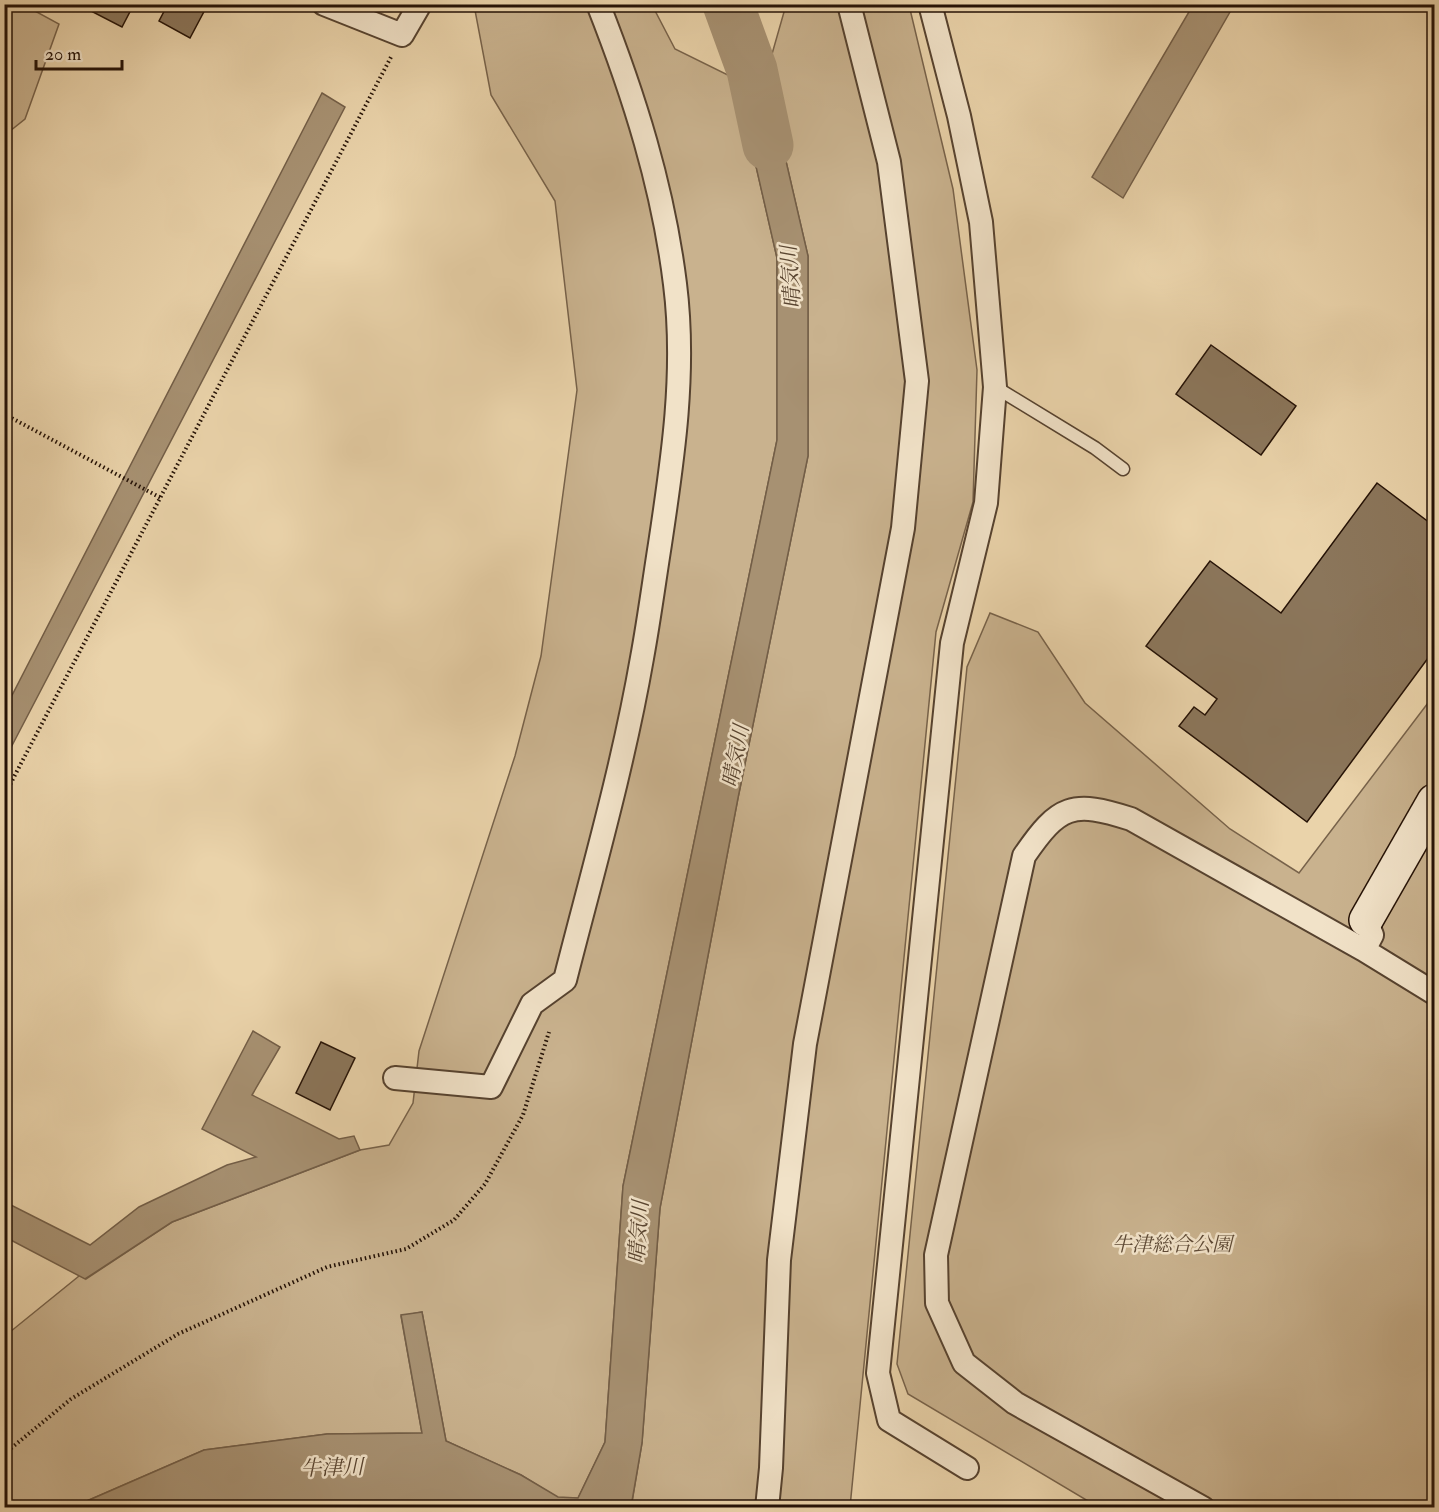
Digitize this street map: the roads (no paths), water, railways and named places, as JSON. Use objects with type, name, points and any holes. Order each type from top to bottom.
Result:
[{"type":"street","points":[[324,4],[402,35],[420,4]]},
{"type":"street","points":[[395,1078],[491,1087],[532,1004],[565,980],[615,782],[642,660],[674,456],[680,359],[675,285],[652,163],[623,69],[598,4]]},
{"type":"street","points":[[766,1508],[771,1468],[779,1260],[805,1044],[903,528],[917,381],[889,162],[849,4]]},
{"type":"street","points":[[930,4],[959,116],[981,222],[995,387],[986,503],[952,643],[878,1373],[889,1420],[967,1468]]},
{"type":"street","points":[[1365,935],[1434,801]]},
{"type":"street","points":[[1203,1508],[1015,1403],[964,1363],[937,1303],[936,1255],[1024,856],[1043,828],[1069,810],[1095,807],[1131,819],[1365,935],[1434,993]]},
{"type":"lane","points":[[995,387],[1095,448],[1123,469]]},
{"type":"water","points":[[1193,5],[1234,5],[1123,198],[1092,177]]},
{"type":"water","name":"牛津川","points":[[766,75],[808,256],[808,456],[738,798],[660,1208],[642,1443],[631,1507],[73,1507],[204,1450],[327,1434],[422,1433],[401,1315],[422,1312],[446,1441],[521,1475],[558,1497],[578,1498],[605,1442],[623,1186],[777,440],[777,258],[736,79]]},
{"type":"water","points":[[322,93],[345,107],[5,759],[5,709]]},
{"type":"water","points":[[253,1031],[280,1047],[252,1095],[339,1139],[354,1136],[360,1150],[172,1222],[85,1279],[5,1237],[5,1202],[90,1245],[139,1207],[227,1165],[256,1157],[202,1129]]},
{"type":"waterway","name":"晴気川","points":[[728,4],[752,70],[768,145]]},
{"type":"park label","name":"牛津総合公園","points":[[1172,1244]]}]
